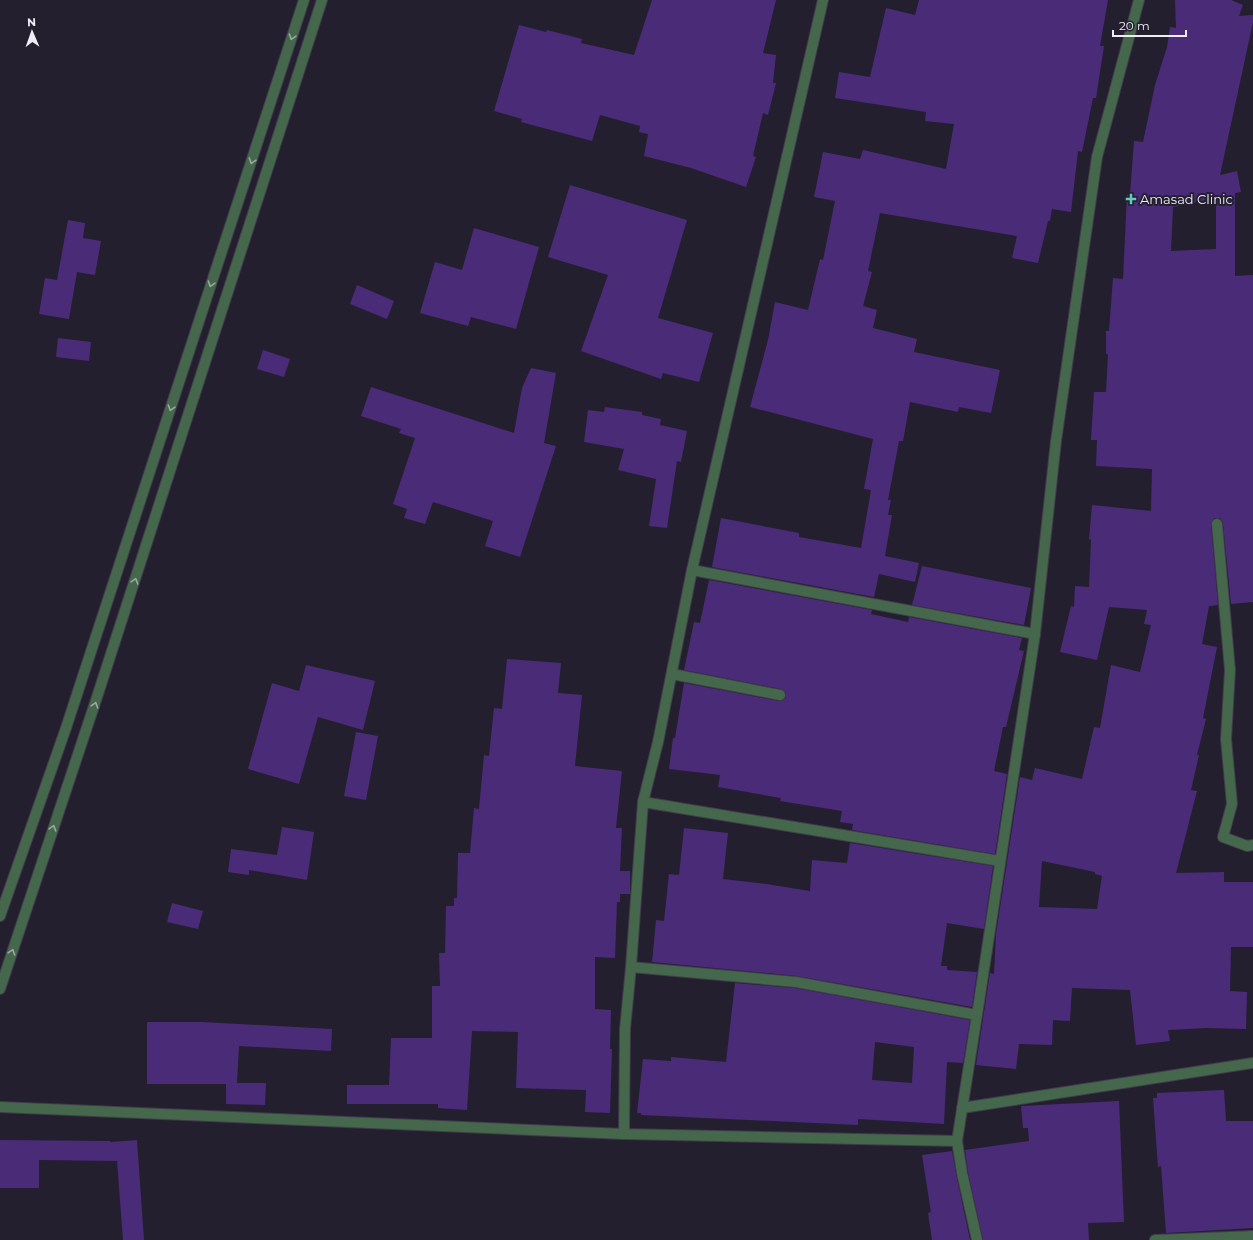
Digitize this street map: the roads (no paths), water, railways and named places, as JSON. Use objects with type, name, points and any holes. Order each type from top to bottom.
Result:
[{"type":"street","points":[[0,916],[66,728],[304,0]]},
{"type":"street","points":[[0,989],[98,694],[322,0]]},
{"type":"street","points":[[624,1134],[625,1029],[643,802],[658,742],[692,570],[823,0]]},
{"type":"street","points":[[977,1240],[962,1173],[957,1141],[1035,634],[1056,441],[1097,157],[1140,0]]},
{"type":"street","points":[[1217,524],[1230,670],[1226,739],[1232,804],[1223,837],[1247,846],[1253,845]]},
{"type":"street","points":[[692,570],[1035,634]]},
{"type":"street","points":[[672,674],[780,695]]},
{"type":"street","points":[[643,802],[1000,861]]},
{"type":"street","points":[[631,968],[796,982],[977,1015]]},
{"type":"street","points":[[962,1108],[1253,1062]]},
{"type":"street","points":[[0,1107],[624,1134],[957,1141]]},
{"type":"street","points":[[1155,1240],[1253,1236]]},
{"type":"place","name":"Amasad Clinic","points":[[1131,199]]}]
